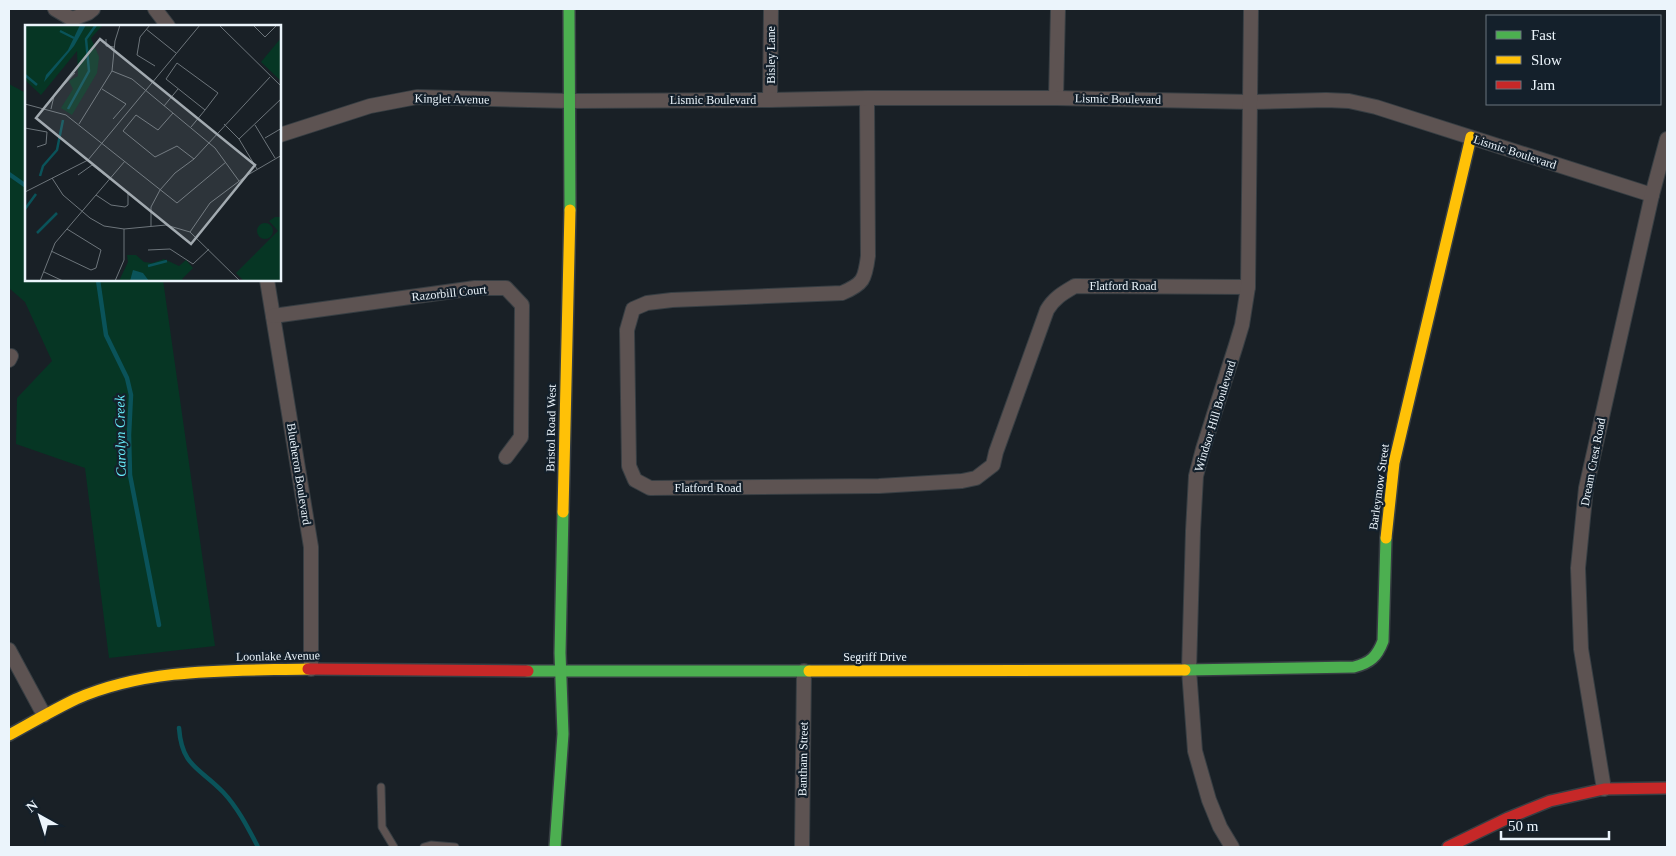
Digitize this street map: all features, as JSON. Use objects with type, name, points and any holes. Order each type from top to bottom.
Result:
[{"type":"street","points":[[55,9],[72,19],[93,9]]},
{"type":"street","points":[[155,9],[167,25]]},
{"type":"street","name":"Bristol Road West","points":[[555,847],[563,734],[561,671],[570,199],[570,9]]},
{"type":"street","name":"Bisley Lane","points":[[770,100],[771,9]]},
{"type":"street","points":[[1056,98],[1058,9]]},
{"type":"street","name":"Windsor Hill Boulevard","points":[[1232,847],[1220,827],[1209,800],[1195,750],[1190,670],[1193,531],[1196,476],[1242,325],[1248,287],[1251,9]]},
{"type":"street","name":"Kinglet Avenue","points":[[281,135],[370,106],[417,97],[570,101]]},
{"type":"street","name":"Lismic Boulevard","points":[[570,101],[867,98],[1056,98],[1251,102],[1349,101],[1652,195]]},
{"type":"street","name":"Flatford Road","points":[[867,98],[868,256],[866,272],[858,286],[842,293],[672,300],[647,303],[633,309],[627,330],[629,466],[635,480],[650,488],[689,488],[879,486],[962,481],[976,478],[993,465],[1047,310],[1053,300],[1063,292],[1075,286],[1248,287]]},
{"type":"street","name":"Barleymow Street","points":[[1190,670],[1354,667],[1370,663],[1378,656],[1383,641],[1387,520],[1392,492],[1394,463],[1470,137]]},
{"type":"street","name":"Dream Crest Road","points":[[1604,789],[1581,649],[1578,568],[1580,544],[1586,488],[1652,195],[1667,140]]},
{"type":"street","name":"Blueheron Boulevard","points":[[267,281],[311,547],[311,669]]},
{"type":"street","name":"Razorbill Court","points":[[273,316],[475,288],[506,288],[522,304],[521,437],[506,457]]},
{"type":"street","points":[[9,650],[44,715]]},
{"type":"street","name":"Loonlake Avenue","points":[[9,735],[77,699],[128,682],[174,673],[311,669],[561,671]]},
{"type":"street","name":"Segriff Drive","points":[[561,671],[1190,670]]},
{"type":"street","name":"Bantham Street","points":[[802,847],[804,671]]},
{"type":"street","points":[[1448,847],[1508,818],[1550,801],[1604,789],[1667,788]]},
{"type":"lane","points":[[381,787],[382,827],[394,847]]},
{"type":"lane","points":[[424,847],[431,845],[455,847]]},
{"type":"green space","points":[[9,84],[25,92],[25,281],[163,281],[215,646],[109,658],[85,468],[16,444],[17,398],[52,361],[25,302],[9,288]]},
{"type":"waterway","name":"Carolyn Creek","points":[[9,174],[25,185]]},
{"type":"waterway","name":"Carolyn Creek","points":[[98,281],[106,335],[127,378],[131,395],[130,475],[159,625]]},
{"type":"waterway","name":"Carolyn Creek","points":[[179,728],[181,741],[188,759],[228,798],[258,847]]},
{"type":"traffic: fast","points":[[569,9],[570,210]]},
{"type":"traffic: fast","points":[[555,847],[563,734],[560,653],[563,512]]},
{"type":"traffic: fast","points":[[1185,670],[1354,667],[1369,661],[1378,651],[1383,641],[1386,538]]},
{"type":"traffic: fast","points":[[528,671],[809,671]]},
{"type":"traffic: slow","points":[[1386,538],[1394,463],[1471,137]]},
{"type":"traffic: slow","points":[[563,512],[570,210]]},
{"type":"traffic: slow","points":[[9,735],[76,699],[132,681],[190,673],[308,669]]},
{"type":"traffic: slow","points":[[809,671],[1185,670]]},
{"type":"traffic: jam","points":[[308,669],[528,671]]},
{"type":"traffic: jam","points":[[1448,847],[1508,818],[1550,801],[1604,789],[1667,788]]}]
